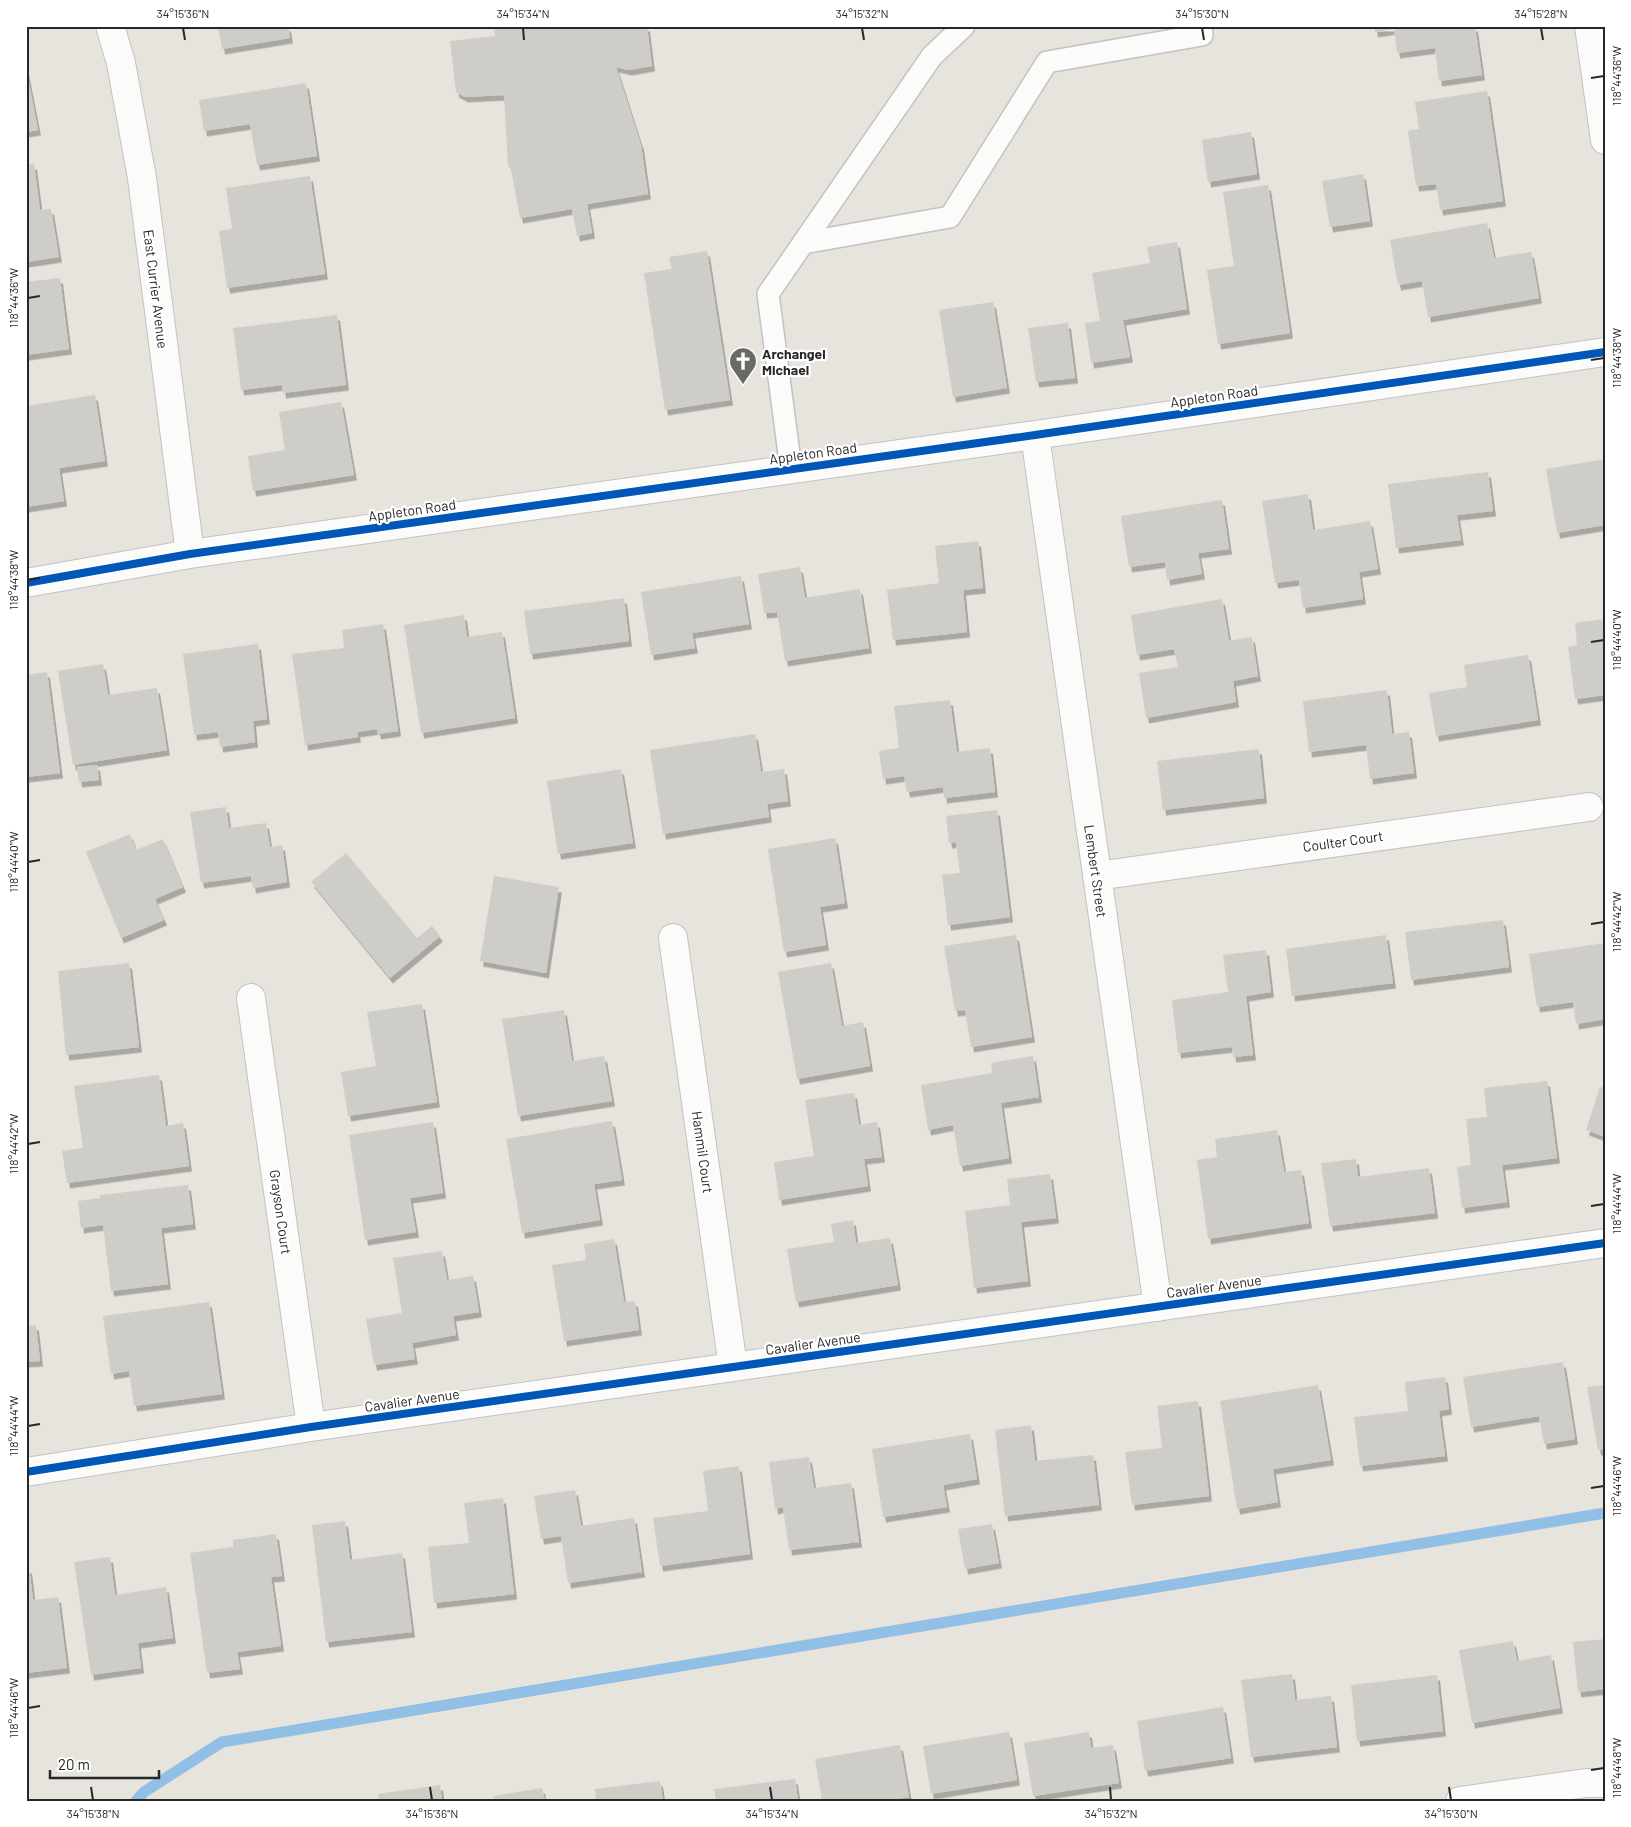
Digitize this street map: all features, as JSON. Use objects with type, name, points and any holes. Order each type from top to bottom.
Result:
[{"type":"street","name":"East Currier Avenue","points":[[110,26],[122,63],[142,178],[190,554]]},
{"type":"street","points":[[1589,26],[1605,140]]},
{"type":"street","name":"Appleton Road","points":[[26,583],[190,554],[1035,435],[1605,352]]},
{"type":"street","name":"Lembert Street","points":[[1035,435],[1158,1307]]},
{"type":"street","name":"Coulter Court","points":[[1097,876],[1589,807]]},
{"type":"street","name":"Hammil Court","points":[[673,938],[733,1367]]},
{"type":"street","name":"Grayson Court","points":[[251,998],[311,1427]]},
{"type":"street","name":"Cavalier Avenue","points":[[26,1472],[311,1427],[1605,1243]]},
{"type":"street","points":[[1460,1801],[1586,1783],[1605,1783]]},
{"type":"lane","points":[[791,469],[768,294],[932,56],[964,26]]},
{"type":"lane","points":[[803,243],[950,217],[1047,62],[1202,35],[1201,26]]},
{"type":"building","points":[[218,26],[288,26],[290,38],[222,49]]},
{"type":"building","points":[[494,26],[647,26],[652,66],[629,70],[616,67],[641,145],[648,194],[587,204],[592,233],[577,236],[572,209],[520,218],[511,169],[508,166],[504,95],[465,97],[456,92],[450,41],[495,36]]},
{"type":"building","points":[[1374,26],[1475,26],[1482,75],[1439,81],[1435,48],[1397,53],[1394,29],[1375,32]]},
{"type":"building","points":[[26,69],[38,130],[26,132]]},
{"type":"building","points":[[306,83],[317,156],[257,165],[250,124],[204,131],[199,100]]},
{"type":"building","points":[[1487,91],[1503,201],[1440,210],[1436,184],[1416,186],[1408,131],[1419,129],[1415,102]]},
{"type":"building","points":[[1251,132],[1257,174],[1208,182],[1202,140]]},
{"type":"building","points":[[34,164],[40,210],[51,209],[59,257],[26,262],[26,165]]},
{"type":"building","points":[[1363,174],[1370,221],[1330,227],[1322,181]]},
{"type":"building","points":[[310,176],[325,274],[227,288],[219,231],[232,229],[226,188]]},
{"type":"building","points":[[1268,185],[1290,333],[1218,344],[1207,270],[1234,266],[1223,192]]},
{"type":"building","points":[[1487,223],[1494,258],[1531,252],[1539,298],[1428,317],[1422,281],[1398,285],[1390,240]]},
{"type":"building","points":[[1177,242],[1187,309],[1123,320],[1130,357],[1091,363],[1085,323],[1100,321],[1092,273],[1150,263],[1147,247]]},
{"type":"building","points":[[707,251],[730,400],[665,410],[644,273],[672,269],[669,257]]},
{"type":"building","points":[[60,278],[69,349],[26,355],[26,303],[29,303],[26,282]]},
{"type":"building","points":[[993,302],[1007,388],[953,397],[939,310]]},
{"type":"building","points":[[337,315],[346,385],[283,393],[282,385],[241,390],[233,328]]},
{"type":"building","points":[[1068,323],[1075,378],[1036,382],[1028,328]]},
{"type":"building","points":[[95,395],[105,461],[59,468],[64,501],[26,507],[26,406]]},
{"type":"building","points":[[341,402],[354,475],[253,491],[248,456],[285,450],[279,412]]},
{"type":"building","points":[[1605,459],[1605,525],[1557,533],[1546,469]]},
{"type":"building","points":[[1488,472],[1493,511],[1457,515],[1461,540],[1396,548],[1388,484]]},
{"type":"building","points":[[1308,494],[1313,530],[1370,521],[1378,569],[1359,572],[1363,599],[1303,608],[1299,580],[1275,583],[1262,501]]},
{"type":"building","points":[[1222,500],[1229,549],[1198,553],[1202,574],[1167,580],[1165,562],[1129,567],[1121,516]]},
{"type":"building","points":[[978,541],[983,588],[963,590],[967,632],[893,640],[887,590],[939,583],[935,546]]},
{"type":"building","points":[[800,567],[805,598],[860,589],[869,648],[785,661],[777,612],[764,613],[758,574]]},
{"type":"building","points":[[741,576],[749,624],[692,633],[695,648],[651,655],[641,592]]},
{"type":"building","points":[[624,598],[629,641],[530,654],[524,611]]},
{"type":"building","points":[[1222,599],[1229,641],[1252,637],[1258,676],[1233,681],[1236,702],[1146,718],[1139,673],[1178,667],[1174,649],[1137,655],[1131,615]]},
{"type":"building","points":[[464,615],[467,637],[502,632],[515,718],[421,733],[404,625]]},
{"type":"building","points":[[1605,619],[1605,695],[1575,699],[1568,647],[1577,645],[1575,623]]},
{"type":"building","points":[[383,624],[398,731],[378,734],[377,729],[357,732],[358,737],[305,745],[292,654],[344,648],[342,630]]},
{"type":"building","points":[[258,644],[267,719],[253,721],[255,742],[220,747],[218,732],[194,735],[183,654]]},
{"type":"building","points":[[1528,655],[1538,720],[1436,736],[1429,693],[1467,687],[1464,665]]},
{"type":"building","points":[[103,664],[108,695],[157,688],[167,750],[73,765],[58,671]]},
{"type":"building","points":[[47,672],[60,773],[26,777],[26,675]]},
{"type":"building","points":[[1387,690],[1392,734],[1409,732],[1414,773],[1370,779],[1366,745],[1309,752],[1303,701]]},
{"type":"building","points":[[950,700],[957,752],[990,748],[995,792],[944,798],[943,787],[907,792],[904,776],[883,779],[879,751],[899,748],[894,706]]},
{"type":"building","points":[[755,734],[761,772],[784,769],[788,801],[767,804],[769,817],[663,834],[650,750]]},
{"type":"building","points":[[1259,749],[1264,798],[1163,810],[1157,761]]},
{"type":"building","points":[[97,765],[99,780],[79,782],[77,767]]},
{"type":"building","points":[[621,769],[633,843],[558,854],[547,781]]},
{"type":"building","points":[[226,807],[229,828],[266,823],[270,847],[282,845],[287,882],[253,888],[251,876],[201,883],[190,812]]},
{"type":"building","points":[[997,810],[1010,917],[948,925],[942,875],[960,873],[956,842],[949,843],[946,816]]},
{"type":"building","points":[[130,834],[136,850],[163,839],[183,887],[155,899],[164,920],[121,938],[86,852]]},
{"type":"building","points":[[835,838],[845,903],[820,907],[826,945],[784,952],[768,849]]},
{"type":"building","points":[[346,853],[417,938],[432,926],[440,936],[390,978],[311,882]]},
{"type":"building","points":[[494,876],[559,887],[546,973],[480,961]]},
{"type":"building","points":[[1503,920],[1509,967],[1411,980],[1405,932]]},
{"type":"building","points":[[1016,935],[1032,1037],[971,1047],[965,1010],[955,1011],[944,946]]},
{"type":"building","points":[[1386,935],[1393,983],[1292,996],[1286,949]]},
{"type":"building","points":[[1605,943],[1605,1019],[1576,1024],[1573,1002],[1537,1007],[1529,954]]},
{"type":"building","points":[[1266,950],[1271,992],[1246,996],[1253,1055],[1233,1057],[1232,1047],[1178,1053],[1172,1000],[1228,992],[1223,955]]},
{"type":"building","points":[[129,963],[139,1047],[66,1055],[58,971]]},
{"type":"building","points":[[831,963],[842,1026],[863,1022],[870,1066],[797,1079],[778,972]]},
{"type":"building","points":[[422,1004],[437,1102],[348,1116],[341,1072],[376,1066],[367,1012]]},
{"type":"building","points":[[564,1010],[572,1061],[604,1056],[612,1101],[518,1116],[502,1019]]},
{"type":"building","points":[[1033,1056],[1039,1097],[1001,1103],[1009,1158],[960,1166],[953,1125],[928,1130],[921,1085],[992,1073],[991,1063]]},
{"type":"building","points":[[159,1075],[166,1126],[183,1123],[189,1166],[67,1183],[62,1151],[83,1148],[74,1086]]},
{"type":"building","points":[[1547,1081],[1557,1158],[1502,1165],[1507,1202],[1462,1208],[1457,1167],[1471,1165],[1466,1119],[1487,1117],[1484,1088]]},
{"type":"building","points":[[1600,1087],[1605,1088],[1605,1137],[1586,1130]]},
{"type":"building","points":[[854,1093],[859,1125],[877,1122],[882,1157],[864,1159],[868,1186],[779,1200],[774,1162],[814,1156],[805,1100]]},
{"type":"building","points":[[612,1121],[622,1180],[594,1184],[600,1220],[522,1233],[506,1139]]},
{"type":"building","points":[[433,1122],[443,1193],[410,1198],[416,1232],[365,1240],[349,1135]]},
{"type":"building","points":[[1277,1130],[1284,1172],[1301,1170],[1309,1223],[1208,1239],[1197,1160],[1217,1157],[1215,1139]]},
{"type":"building","points":[[1356,1159],[1358,1177],[1429,1168],[1435,1213],[1330,1226],[1321,1163]]},
{"type":"building","points":[[1050,1174],[1056,1218],[1021,1222],[1028,1281],[974,1288],[965,1211],[1010,1205],[1007,1179]]},
{"type":"building","points":[[188,1185],[193,1224],[161,1228],[168,1284],[111,1291],[103,1225],[81,1228],[78,1201],[100,1198],[100,1195]]},
{"type":"building","points":[[853,1220],[856,1243],[890,1238],[898,1285],[796,1302],[787,1249],[834,1242],[831,1224]]},
{"type":"building","points":[[614,1239],[624,1302],[635,1301],[639,1330],[564,1341],[552,1265],[586,1260],[584,1244]]},
{"type":"building","points":[[442,1251],[447,1280],[473,1276],[479,1312],[453,1316],[456,1335],[412,1343],[415,1359],[374,1365],[366,1319],[402,1313],[393,1258]]},
{"type":"building","points":[[209,1302],[222,1394],[134,1406],[129,1371],[111,1374],[103,1316]]},
{"type":"building","points":[[36,1325],[40,1361],[26,1362],[26,1326]]},
{"type":"building","points":[[1563,1362],[1575,1439],[1544,1444],[1539,1416],[1471,1427],[1463,1377]]},
{"type":"building","points":[[1445,1377],[1449,1409],[1439,1411],[1445,1456],[1360,1466],[1354,1417],[1408,1411],[1405,1382]]},
{"type":"building","points":[[1318,1385],[1331,1460],[1273,1469],[1278,1502],[1237,1509],[1220,1401]]},
{"type":"building","points":[[1605,1385],[1605,1449],[1598,1450],[1587,1387]]},
{"type":"building","points":[[1198,1401],[1209,1496],[1132,1505],[1125,1452],[1162,1448],[1157,1406]]},
{"type":"building","points":[[1031,1425],[1035,1461],[1093,1455],[1099,1505],[1005,1516],[995,1430]]},
{"type":"building","points":[[970,1434],[977,1479],[943,1485],[947,1507],[883,1517],[872,1449]]},
{"type":"building","points":[[809,1457],[814,1488],[851,1483],[859,1542],[789,1550],[783,1507],[775,1509],[769,1462]]},
{"type":"building","points":[[739,1466],[750,1554],[660,1566],[653,1518],[708,1511],[703,1471]]},
{"type":"building","points":[[575,1490],[581,1526],[634,1518],[642,1572],[568,1583],[561,1536],[541,1539],[534,1496]]},
{"type":"building","points":[[503,1498],[514,1594],[434,1603],[428,1547],[469,1543],[464,1503]]},
{"type":"building","points":[[345,1521],[350,1560],[402,1553],[412,1632],[326,1642],[312,1525]]},
{"type":"building","points":[[992,1524],[999,1563],[965,1569],[958,1529]]},
{"type":"building","points":[[276,1534],[282,1576],[271,1577],[281,1646],[237,1652],[240,1669],[207,1673],[190,1553],[233,1547],[233,1540]]},
{"type":"building","points":[[110,1557],[115,1595],[166,1587],[173,1638],[138,1643],[141,1668],[91,1675],[74,1562]]},
{"type":"building","points":[[26,1568],[29,1568],[33,1600],[58,1597],[67,1668],[26,1673]]},
{"type":"building","points":[[1605,1639],[1605,1689],[1578,1692],[1573,1642]]},
{"type":"building","points":[[1513,1641],[1517,1661],[1551,1655],[1560,1708],[1472,1723],[1459,1650]]},
{"type":"building","points":[[1292,1674],[1295,1700],[1331,1696],[1337,1747],[1251,1757],[1241,1680]]},
{"type":"building","points":[[1437,1675],[1443,1731],[1357,1741],[1351,1685]]},
{"type":"building","points":[[1223,1707],[1231,1758],[1145,1771],[1137,1721]]},
{"type":"building","points":[[1009,1732],[1017,1780],[931,1794],[923,1746]]},
{"type":"building","points":[[1089,1732],[1091,1748],[1113,1745],[1119,1783],[1033,1796],[1024,1743]]},
{"type":"building","points":[[900,1745],[909,1797],[885,1801],[822,1801],[815,1759]]},
{"type":"building","points":[[795,1779],[798,1801],[716,1801],[714,1789]]},
{"type":"building","points":[[660,1781],[663,1801],[596,1801],[595,1789]]},
{"type":"building","points":[[440,1785],[442,1801],[379,1801],[378,1794]]},
{"type":"building","points":[[542,1788],[545,1801],[494,1801],[493,1796]]},
{"type":"waterway","points":[[136,1801],[144,1792],[222,1742],[1605,1513]]},
{"type":"cycle path","points":[[26,583],[190,554],[1035,435],[1605,352]]},
{"type":"cycle path","points":[[26,1472],[311,1427],[1605,1243]]},
{"type":"place","name":"Archangel Michael","points":[[743,385]]}]
